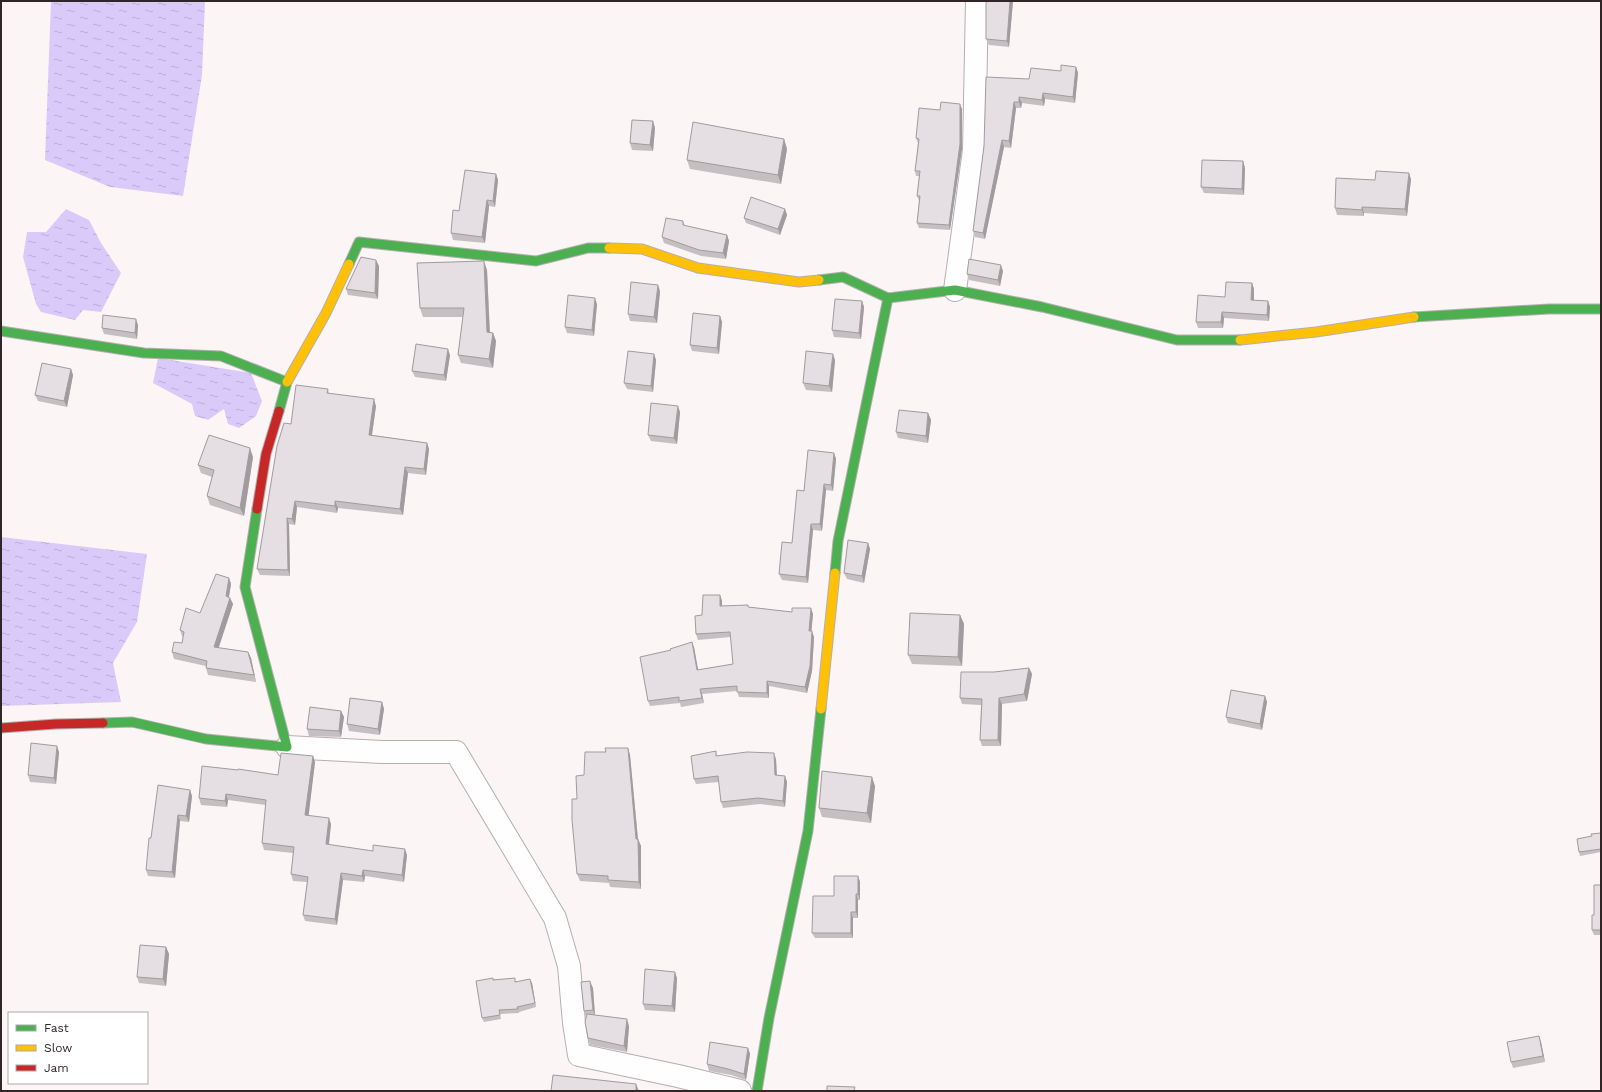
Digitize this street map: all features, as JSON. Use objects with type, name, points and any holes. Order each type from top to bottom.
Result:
[{"type":"street","points":[[954,290],[974,150],[977,1]]},
{"type":"street","points":[[287,747],[245,587],[266,454],[287,382],[326,313],[359,242],[536,261],[588,248],[642,249],[698,268],[798,282],[844,277],[888,298],[954,290],[1042,307],[1177,340],[1234,341],[1316,332],[1422,316],[1550,309],[1601,309]]},
{"type":"street","points":[[756,1091],[769,1018],[808,831],[838,541],[888,298]]},
{"type":"street","points":[[1,331],[144,352],[221,356],[287,382]]},
{"type":"street","points":[[1,728],[56,724],[132,722],[206,740],[287,747],[382,752],[456,752],[555,918],[569,966],[578,1055],[740,1091]]},
{"type":"water","points":[[51,1],[205,1],[202,75],[183,196],[110,187],[45,160]]},
{"type":"water","points":[[66,209],[89,220],[101,243],[121,273],[101,312],[83,310],[75,320],[41,312],[36,304],[23,257],[27,232],[46,232]]},
{"type":"water","points":[[158,358],[251,373],[262,401],[256,416],[239,428],[228,424],[224,409],[208,420],[195,416],[192,404],[153,383]]},
{"type":"water","points":[[1,537],[147,554],[137,622],[113,663],[121,702],[1,706]]},
{"type":"building","points":[[986,1],[1010,1],[1007,41],[986,39]]},
{"type":"building","points":[[1061,65],[1076,67],[1073,97],[1043,93],[1042,100],[1019,97],[1019,102],[1014,102],[1009,141],[1002,140],[983,233],[973,231],[984,146],[986,77],[1029,79],[1031,68],[1061,71]]},
{"type":"building","points":[[941,102],[960,104],[960,144],[949,225],[917,223],[920,196],[917,196],[920,171],[915,171],[919,139],[916,138],[919,108],[940,110]]},
{"type":"building","points":[[632,120],[653,121],[650,145],[630,143]]},
{"type":"building","points":[[693,122],[784,139],[778,175],[687,160]]},
{"type":"building","points":[[1202,160],[1243,161],[1242,189],[1201,187]]},
{"type":"building","points":[[465,170],[496,174],[493,201],[487,200],[482,237],[451,233],[453,210],[459,211]]},
{"type":"building","points":[[1376,171],[1409,173],[1405,209],[1362,207],[1362,210],[1335,208],[1336,178],[1375,180]]},
{"type":"building","points":[[751,197],[785,209],[778,229],[744,218]]},
{"type":"building","points":[[666,218],[683,221],[683,225],[727,235],[723,253],[699,250],[662,237]]},
{"type":"building","points":[[361,257],[376,260],[375,293],[346,289]]},
{"type":"building","points":[[969,259],[1001,265],[998,280],[967,274]]},
{"type":"building","points":[[484,261],[487,332],[493,333],[489,359],[458,355],[464,308],[420,308],[417,263]]},
{"type":"building","points":[[631,282],[658,285],[654,317],[628,314]]},
{"type":"building","points":[[1226,282],[1252,283],[1251,300],[1268,301],[1267,315],[1222,312],[1221,322],[1196,322],[1198,295],[1225,297]]},
{"type":"building","points":[[568,295],[595,298],[592,330],[565,327]]},
{"type":"building","points":[[835,299],[862,301],[859,333],[832,330]]},
{"type":"building","points":[[693,313],[720,316],[717,348],[690,345]]},
{"type":"building","points":[[103,315],[136,319],[135,333],[102,328]]},
{"type":"building","points":[[416,344],[448,349],[444,375],[412,371]]},
{"type":"building","points":[[628,351],[654,354],[651,386],[624,383]]},
{"type":"building","points":[[806,351],[833,354],[829,386],[803,383]]},
{"type":"building","points":[[42,363],[71,369],[64,401],[35,395]]},
{"type":"building","points":[[296,385],[328,389],[327,393],[374,399],[369,435],[427,443],[424,469],[405,467],[400,509],[335,501],[335,506],[295,501],[292,519],[287,518],[288,570],[257,569],[277,446],[284,423],[291,424]]},
{"type":"building","points":[[651,403],[678,406],[674,438],[648,435]]},
{"type":"building","points":[[899,410],[928,413],[926,436],[896,432]]},
{"type":"building","points":[[209,435],[250,448],[240,508],[207,496],[214,470],[198,465]]},
{"type":"building","points":[[808,450],[834,453],[831,485],[824,484],[820,524],[811,524],[806,577],[779,574],[782,542],[792,543],[797,490],[804,491]]},
{"type":"building","points":[[848,540],[868,543],[862,576],[844,573]]},
{"type":"building","points":[[216,574],[229,578],[226,596],[230,598],[214,647],[248,652],[254,675],[206,668],[207,661],[172,652],[174,642],[182,643],[184,632],[180,630],[186,608],[200,613]]},
{"type":"building","points":[[703,595],[720,595],[720,606],[748,605],[748,607],[792,612],[792,608],[811,608],[809,631],[812,631],[810,666],[805,687],[767,681],[767,693],[737,692],[737,686],[700,689],[702,698],[679,701],[679,697],[648,701],[640,657],[671,650],[670,649],[692,642],[697,670],[733,664],[730,632],[696,634],[695,616],[702,615]]},
{"type":"building","points":[[910,613],[960,615],[958,657],[908,655]]},
{"type":"building","points":[[1029,668],[1024,694],[999,698],[998,740],[980,740],[982,699],[960,698],[961,672],[994,672]]},
{"type":"building","points":[[1231,690],[1265,696],[1260,724],[1226,717]]},
{"type":"building","points":[[350,698],[382,702],[378,729],[347,724]]},
{"type":"building","points":[[310,707],[341,711],[339,731],[307,729]]},
{"type":"building","points":[[31,743],[57,746],[54,778],[28,775]]},
{"type":"building","points":[[605,748],[628,748],[636,839],[638,839],[639,882],[608,880],[608,876],[577,874],[572,820],[572,799],[577,799],[576,776],[584,775],[585,752],[606,752]]},
{"type":"building","points":[[716,751],[716,756],[747,752],[774,753],[775,775],[785,776],[783,801],[758,798],[721,802],[718,776],[694,779],[691,756]]},
{"type":"building","points":[[281,753],[313,756],[305,815],[329,818],[326,844],[373,851],[373,845],[405,849],[402,875],[363,870],[362,876],[341,873],[335,919],[303,915],[308,877],[291,874],[294,847],[262,843],[266,800],[226,794],[225,801],[199,798],[202,766],[238,769],[278,775]]},
{"type":"building","points":[[822,771],[872,777],[867,813],[819,808]]},
{"type":"building","points":[[158,785],[190,790],[186,816],[178,815],[172,872],[146,870],[149,838],[151,838]]},
{"type":"building","points":[[1601,833],[1601,849],[1579,852],[1577,839],[1592,836],[1591,834]]},
{"type":"building","points":[[834,876],[858,876],[856,912],[851,912],[851,933],[812,933],[813,896],[834,896]]},
{"type":"building","points":[[1594,885],[1601,885],[1601,930],[1592,930],[1592,915],[1594,915]]},
{"type":"building","points":[[140,945],[166,947],[163,979],[137,977]]},
{"type":"building","points":[[645,969],[675,972],[672,1006],[643,1004]]},
{"type":"building","points":[[493,978],[493,980],[515,978],[515,982],[530,979],[535,1003],[517,1007],[518,1009],[499,1010],[500,1015],[482,1018],[476,981]]},
{"type":"building","points":[[590,981],[593,1010],[584,1011],[581,982]]},
{"type":"building","points":[[587,1014],[627,1019],[624,1046],[588,1038],[585,1022]]},
{"type":"building","points":[[1539,1036],[1543,1056],[1511,1062],[1507,1042]]},
{"type":"building","points":[[710,1042],[748,1048],[744,1074],[707,1064]]},
{"type":"building","points":[[553,1075],[636,1084],[636,1091],[551,1091]]},
{"type":"building","points":[[827,1086],[855,1087],[854,1091],[827,1091]]},
{"type":"traffic: fast","points":[[349,264],[359,242],[536,261],[588,248],[609,248]]},
{"type":"traffic: fast","points":[[819,280],[843,277],[888,298],[955,290],[1042,307],[1177,340],[1240,340]]},
{"type":"traffic: fast","points":[[835,573],[838,541],[888,298]]},
{"type":"traffic: fast","points":[[1414,317],[1549,309],[1601,309]]},
{"type":"traffic: fast","points":[[1,331],[144,353],[221,356],[287,382],[279,411]]},
{"type":"traffic: fast","points":[[103,723],[132,722],[206,739],[287,747],[245,587],[257,509]]},
{"type":"traffic: fast","points":[[757,1091],[769,1018],[808,831],[821,709]]},
{"type":"traffic: slow","points":[[609,248],[642,249],[698,268],[799,282],[819,280]]},
{"type":"traffic: slow","points":[[287,382],[326,313],[349,264]]},
{"type":"traffic: slow","points":[[1240,340],[1316,332],[1414,317]]},
{"type":"traffic: slow","points":[[821,709],[835,573]]},
{"type":"traffic: jam","points":[[257,509],[266,454],[279,411]]},
{"type":"traffic: jam","points":[[1,728],[56,724],[103,723]]}]
